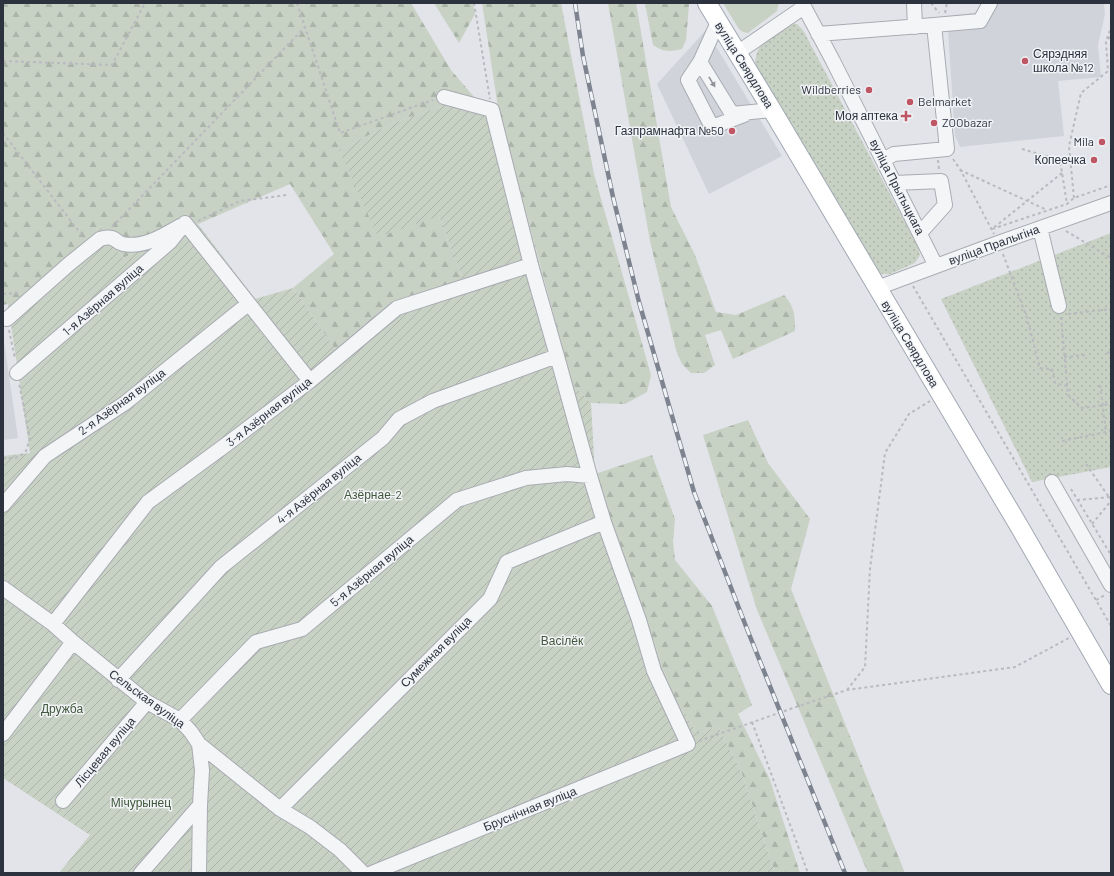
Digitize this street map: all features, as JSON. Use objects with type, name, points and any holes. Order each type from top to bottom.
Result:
[{"type":"main road","name":"вуліца Свярдлова","points":[[707,3],[940,394],[1111,686]]},
{"type":"street","points":[[914,3],[916,26]]},
{"type":"street","points":[[818,34],[916,26],[939,21],[980,21],[990,3]]},
{"type":"street","points":[[737,53],[803,5]]},
{"type":"street","name":"вуліца Прытыцкага","points":[[803,5],[936,266]]},
{"type":"street","points":[[883,160],[894,154],[942,150],[939,21]]},
{"type":"street","points":[[718,22],[700,62],[688,80],[712,126],[751,112]]},
{"type":"street","points":[[700,62],[732,114],[772,110]]},
{"type":"street","points":[[444,96],[492,110],[531,265],[604,522],[639,620],[654,671],[688,744]]},
{"type":"street","points":[[895,183],[941,181],[945,205],[920,233]]},
{"type":"street","name":"вуліца Пралыгіна","points":[[877,288],[998,242],[1047,220],[1110,205]]},
{"type":"street","points":[[1047,220],[1062,311]]},
{"type":"street","points":[[7,319],[95,243],[105,238],[112,238],[119,244],[130,246],[145,244],[169,233],[185,223],[310,381]]},
{"type":"street","name":"1-я Азёрная вуліца","points":[[17,373],[170,242],[185,223]]},
{"type":"street","name":"3-я Азёрная вуліца","points":[[53,624],[148,502],[310,381],[397,308],[531,265]]},
{"type":"street","name":"2-я Азёрная вуліца","points":[[3,505],[46,456],[125,403],[248,304]]},
{"type":"street","name":"4-я Азёрная вуліца","points":[[118,680],[221,567],[383,438],[399,419],[433,401],[557,356]]},
{"type":"street","name":"5-я Азёрная вуліца","points":[[180,720],[256,642],[302,629],[457,500],[526,478],[567,474],[590,476]]},
{"type":"street","points":[[1052,482],[1108,590]]},
{"type":"street","name":"Сумежная вуліца","points":[[280,809],[490,599],[507,562],[604,522]]},
{"type":"street","name":"Сельская вуліца","points":[[3,588],[53,624],[146,702],[180,720],[199,744],[280,809],[310,826],[340,850],[363,872]]},
{"type":"street","points":[[3,734],[73,642]]},
{"type":"street","name":"Лісцевая вуліца","points":[[63,801],[146,702]]},
{"type":"street","points":[[199,744],[202,770],[199,873]]},
{"type":"street","name":"Бруснічная вуліца","points":[[363,872],[688,744]]},
{"type":"street","points":[[141,873],[200,805]]},
{"type":"path","points":[[3,61],[112,65],[144,3]]},
{"type":"path","points":[[297,3],[340,133],[444,96]]},
{"type":"path","points":[[474,3],[492,110]]},
{"type":"path","points":[[939,21],[948,3]]},
{"type":"path","points":[[3,133],[95,243],[305,27]]},
{"type":"path","points":[[1074,198],[1069,146],[1081,93],[1108,71],[1106,42],[1111,27]]},
{"type":"path","points":[[1106,42],[1111,35]]},
{"type":"path","points":[[1022,149],[1060,160],[1067,204]]},
{"type":"path","points":[[942,150],[960,170],[998,242],[1027,318],[1040,368],[1052,369],[1055,383],[1067,386]]},
{"type":"path","points":[[941,181],[942,150]]},
{"type":"path","points":[[960,170],[1028,200],[1047,220],[1111,258]]},
{"type":"path","points":[[992,229],[1062,173]]},
{"type":"path","points":[[992,229],[1047,220],[1074,198],[1111,185]]},
{"type":"path","points":[[185,223],[194,222],[240,201],[287,195]]},
{"type":"path","points":[[910,282],[1111,626]]},
{"type":"path","points":[[1111,309],[1062,311],[1064,357],[1068,395],[1082,408],[1111,404]]},
{"type":"path","points":[[3,458],[15,458],[20,456],[26,451],[30,439],[7,319]]},
{"type":"path","points":[[1107,353],[1111,352]]},
{"type":"path","points":[[1064,357],[1085,355]]},
{"type":"path","points":[[1100,386],[1106,432]]},
{"type":"path","points":[[847,690],[865,667],[870,569],[885,453],[909,414],[940,394]]},
{"type":"path","points":[[1062,441],[1111,432]]},
{"type":"path","points":[[1086,464],[1111,500],[1092,524]]},
{"type":"path","points":[[1069,486],[1111,555]]},
{"type":"path","points":[[1077,500],[1110,497]]},
{"type":"path","points":[[1096,600],[1108,590]]},
{"type":"path","points":[[688,744],[847,690],[1015,667],[1080,632]]},
{"type":"path","points":[[752,722],[808,873]]},
{"type":"shaded area","name":"Сярэдняя школа №12","points":[[984,3],[1104,3],[1105,14],[1098,45],[1101,77],[1058,81],[1064,136],[960,147],[955,136],[947,16],[981,12]]},
{"type":"shaded area","points":[[706,30],[782,156],[709,194],[657,84]]},
{"type":"shaded area","points":[[3,334],[18,438],[3,440]]},
{"type":"green space","points":[[3,3],[411,3],[451,70],[481,105],[444,105],[393,123],[339,150],[439,216],[463,280],[392,301],[335,349],[293,288],[334,254],[290,184],[123,258],[100,226],[10,318],[8,304],[3,305]]},
{"type":"green space","points":[[434,3],[473,3],[475,14],[459,43]]},
{"type":"green space","points":[[482,3],[561,3],[594,174],[651,375],[647,392],[625,404],[591,403],[572,384],[498,107]]},
{"type":"green space","points":[[608,3],[636,3],[671,207],[695,255],[716,312],[736,315],[784,295],[794,312],[795,331],[733,359],[721,330],[705,335],[715,365],[704,373],[691,373],[682,364],[676,350],[650,241]]},
{"type":"green space","points":[[645,3],[688,3],[686,40],[682,49],[667,51],[653,45]]},
{"type":"green space","points":[[723,3],[779,3],[777,11],[748,33],[739,29]]},
{"type":"green space","points":[[791,24],[797,24],[803,30],[918,247],[920,255],[915,263],[890,274],[882,274],[873,269],[755,68],[756,57],[760,47],[783,28]]},
{"type":"green space","points":[[444,105],[481,105],[498,107],[571,383],[591,403],[595,474],[674,700],[686,715],[697,734],[718,726],[741,771],[775,873],[59,873],[90,835],[3,778],[3,456],[30,453],[10,318],[100,226],[123,258],[198,224],[255,299],[293,288],[335,349],[392,301],[463,280],[439,216],[378,237],[339,150],[393,123]]},
{"type":"green space","points":[[1111,233],[1111,467],[1032,482],[941,299]]},
{"type":"green space","points":[[748,420],[768,463],[810,519],[791,589],[905,873],[868,873],[757,610],[703,435]]},
{"type":"green space","points":[[652,455],[675,519],[673,541],[675,560],[712,606],[752,705],[738,714],[770,780],[800,873],[775,873],[741,771],[718,726],[697,734],[686,715],[674,700],[595,474]]},
{"type":"railway","points":[[575,3],[583,56],[613,197],[639,302],[694,492],[747,629],[845,873]]},
{"type":"place","name":"Сярэдняя школа №12","points":[[1025,61]]},
{"type":"place","name":"Wildberries","points":[[869,90]]},
{"type":"place","name":"Belmarket","points":[[910,102]]},
{"type":"place","name":"Моя аптека","points":[[906,116]]},
{"type":"place","name":"ZOObazar","points":[[934,123]]},
{"type":"place","name":"Газпрамнафта №50","points":[[732,131]]},
{"type":"place","name":"Mila","points":[[1102,142]]},
{"type":"place","name":"Копеечка","points":[[1094,160]]},
{"type":"park label","name":"Азёрнае-2","points":[[373,495]]},
{"type":"park label","name":"Васілёк","points":[[562,641]]},
{"type":"park label","name":"Дружба","points":[[62,709]]},
{"type":"park label","name":"Мічурынец","points":[[141,803]]}]
